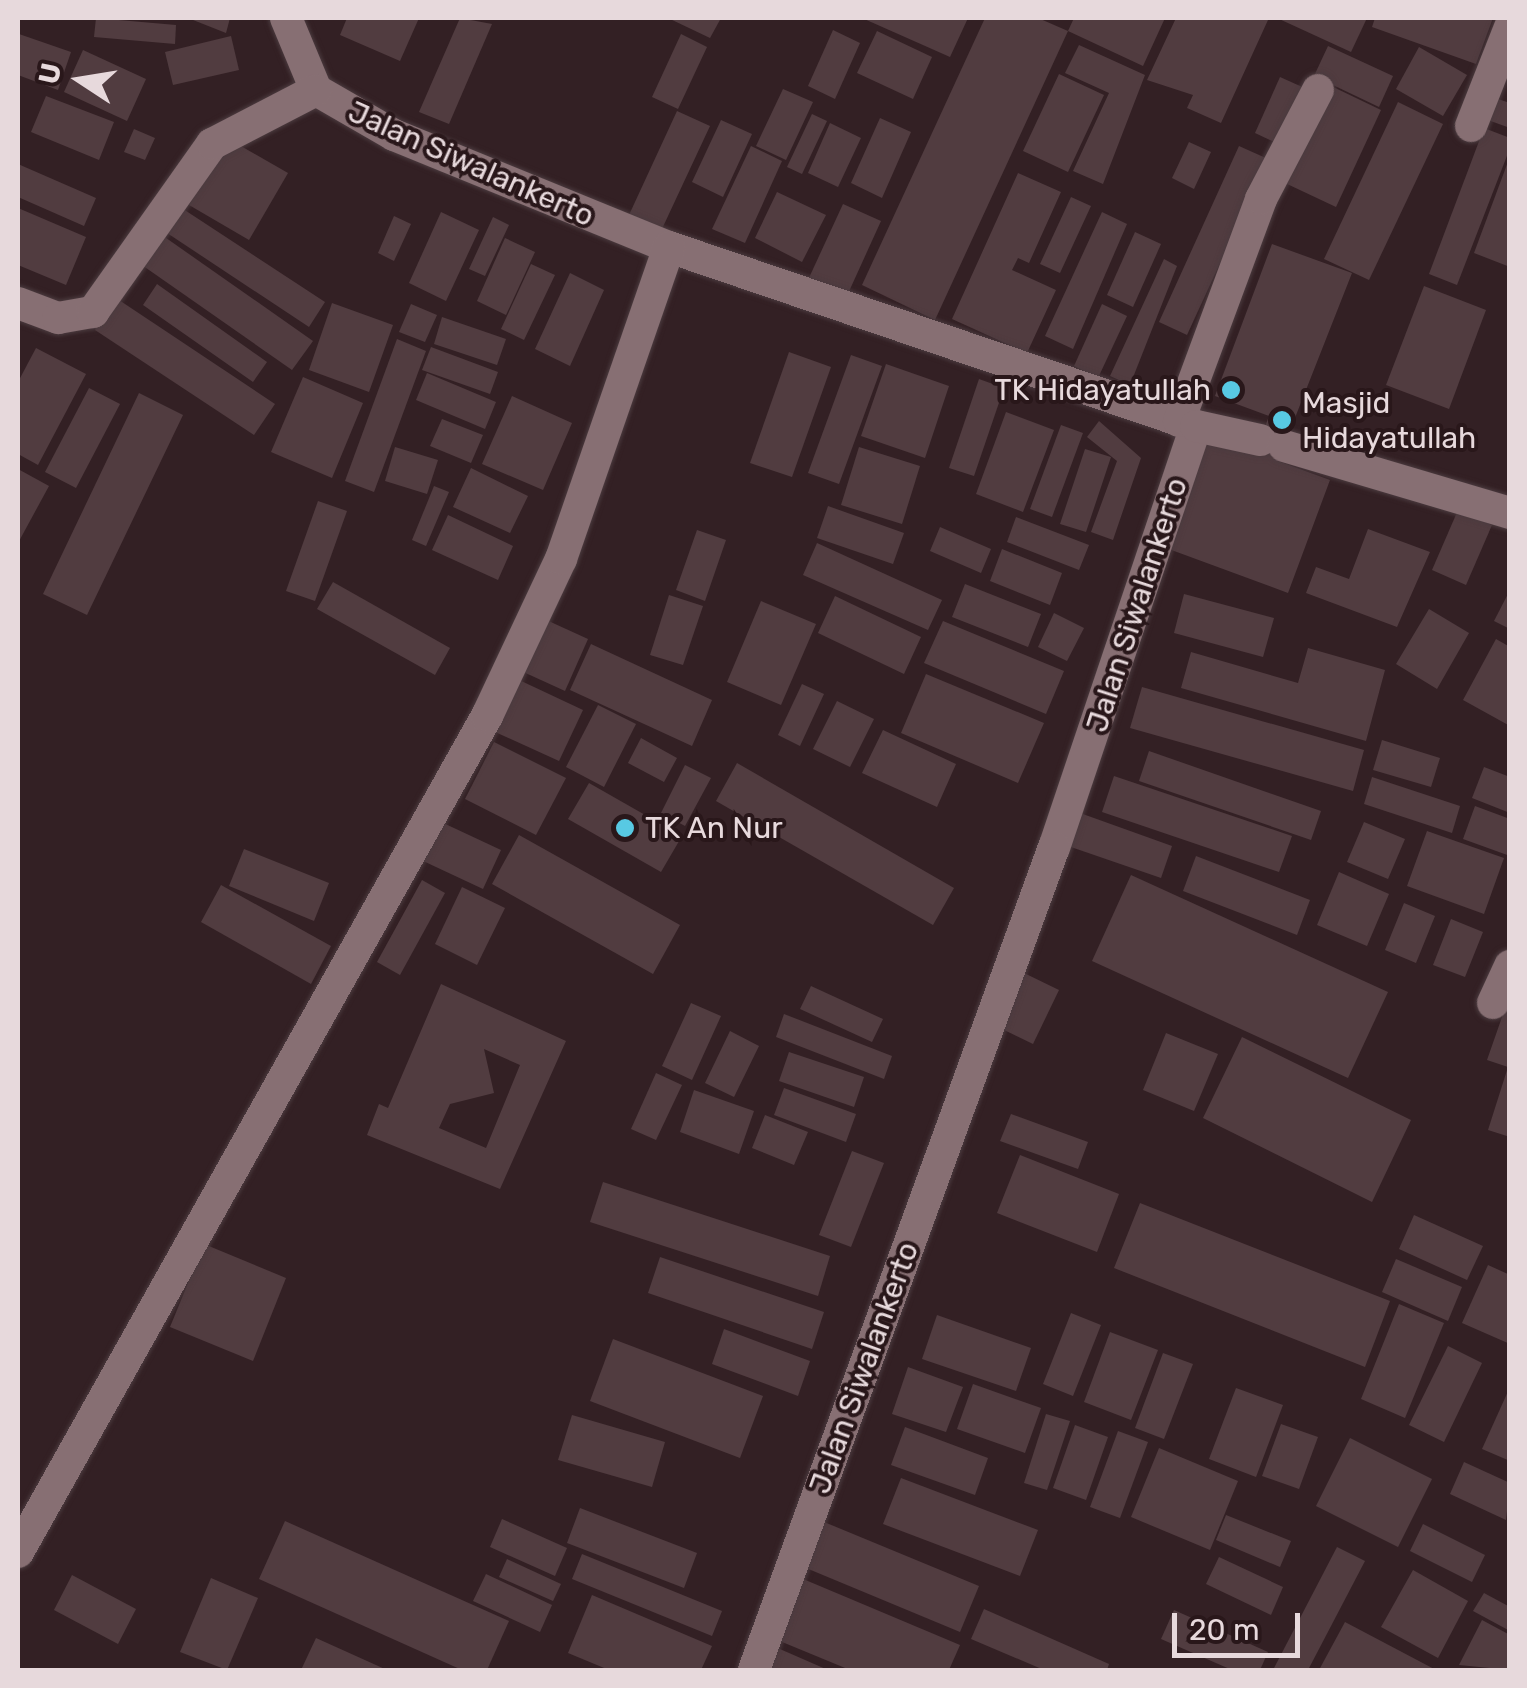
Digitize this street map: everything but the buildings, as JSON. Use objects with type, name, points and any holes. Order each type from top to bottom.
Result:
[{"type":"street","points":[[18,303],[58,318],[93,312],[212,144],[316,90],[286,18]]},
{"type":"street","points":[[1470,126],[1510,26]]},
{"type":"street","name":"Jalan Siwalankerto","points":[[316,90],[394,136],[669,247],[1187,424],[1054,847],[754,1670]]},
{"type":"street","points":[[1318,90],[1261,199],[1187,424],[1272,443],[1510,513]]},
{"type":"street","points":[[18,1552],[487,716],[562,559],[669,247]]},
{"type":"street","points":[[1494,1003],[1510,966]]},
{"type":"place","name":"TK Hidayatullah","points":[[1231,390]]},
{"type":"place","name":"Masjid Hidayatullah","points":[[1282,420]]},
{"type":"place","name":"TK An Nur","points":[[625,828]]}]
